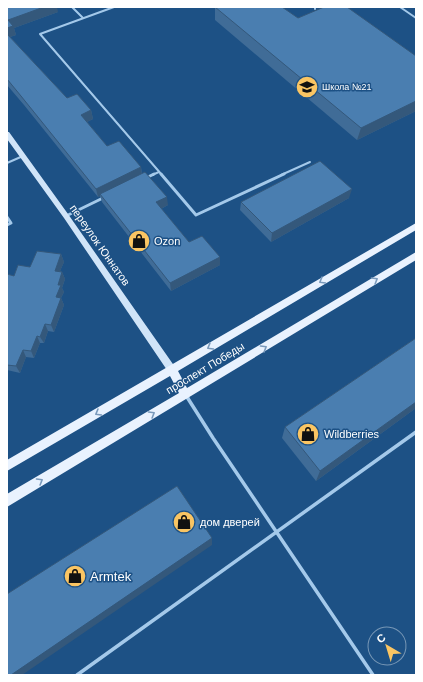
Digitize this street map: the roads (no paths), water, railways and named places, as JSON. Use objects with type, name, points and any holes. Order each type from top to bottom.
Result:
[{"type":"main road","name":"проспект Победы","points":[[7,466],[416,226]]},
{"type":"main road","name":"проспект Победы","points":[[7,501],[416,256]]},
{"type":"main road","points":[[172,370],[185,394]]},
{"type":"street","name":"переулок Юннатов","points":[[7,134],[66,216],[172,370]]},
{"type":"lane","points":[[72,7],[83,18]]},
{"type":"lane","points":[[114,7],[40,34],[196,215],[310,162]]},
{"type":"lane","points":[[400,7],[416,18]]},
{"type":"lane","points":[[7,163],[23,156]]},
{"type":"lane","points":[[145,178],[159,172]]},
{"type":"lane","points":[[66,216],[109,195]]},
{"type":"lane","points":[[7,217],[11,223],[7,225]]},
{"type":"lane","points":[[185,394],[372,675]]},
{"type":"lane","points":[[77,675],[416,432]]},
{"type":"place","name":"Школа №21","points":[[307,87]]},
{"type":"place","name":"Ozon","points":[[139,241]]},
{"type":"place","name":"Wildberries","points":[[308,434]]},
{"type":"place","name":"дом дверей","points":[[184,522]]},
{"type":"place","name":"Armtek","points":[[75,576]]}]
